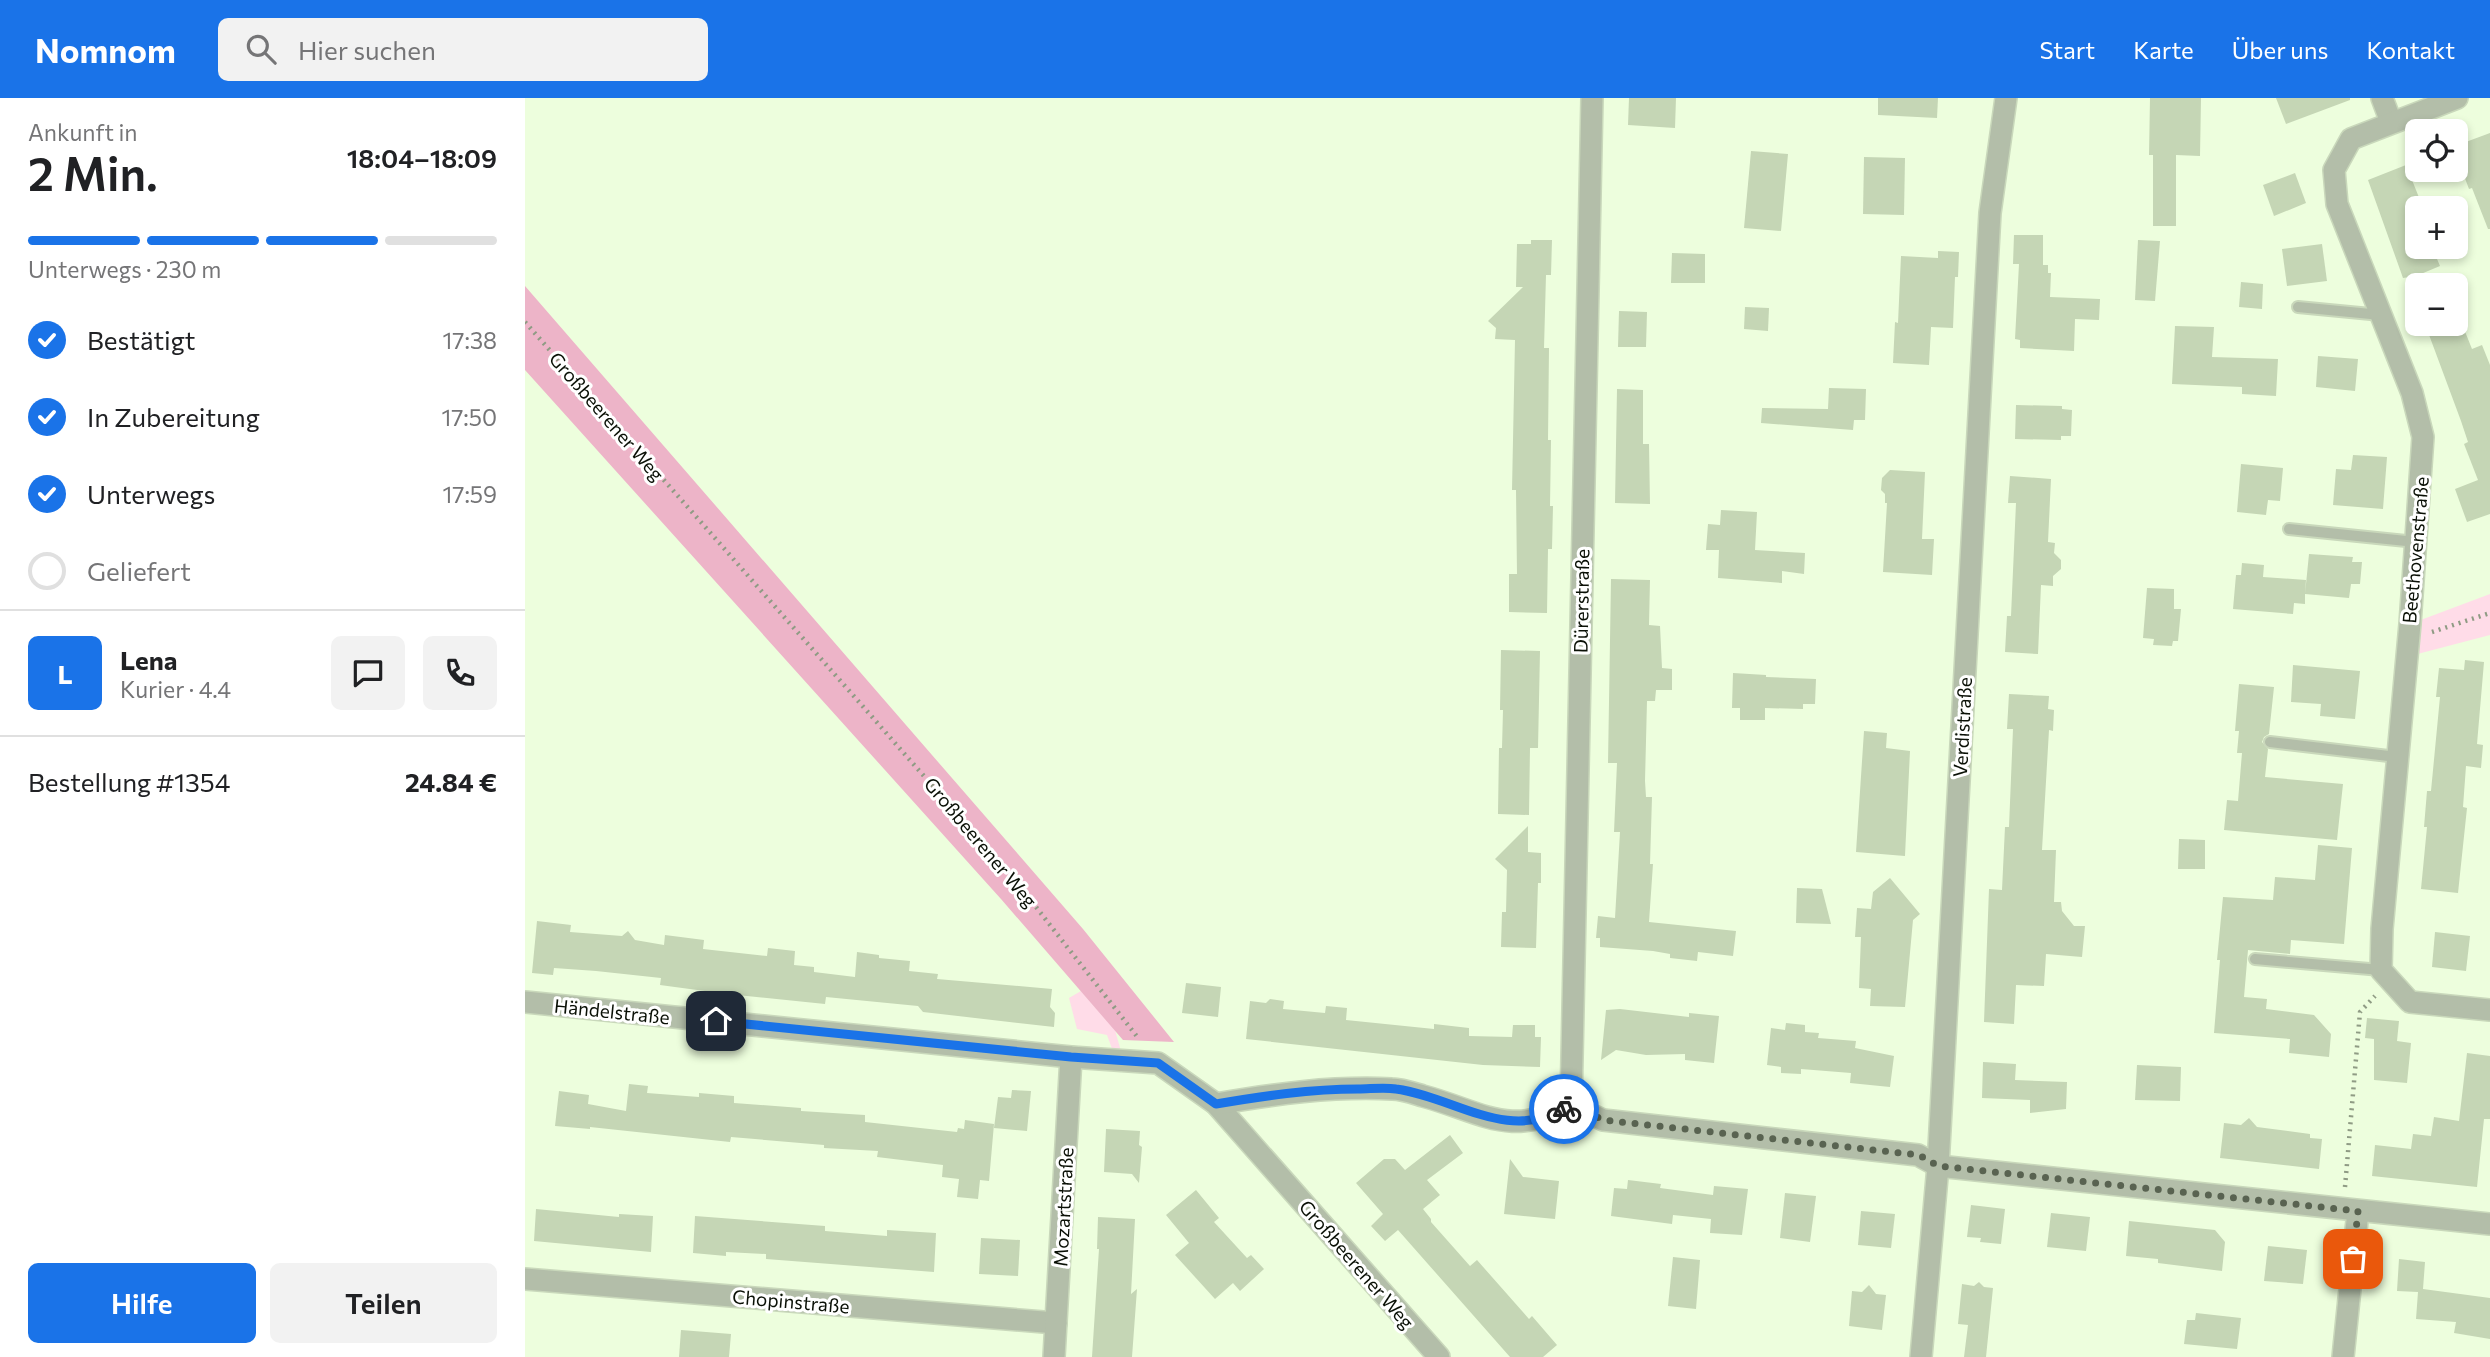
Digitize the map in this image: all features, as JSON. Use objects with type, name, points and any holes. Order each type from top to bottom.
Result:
[{"type":"street","name":"Dürerstraße","points":[[1571,1105],[1592,98]]},
{"type":"street","name":"Verdistraße","points":[[1920,1357],[1938,1166],[1990,213],[2005,98]]},
{"type":"street","points":[[2382,98],[2391,122]]},
{"type":"street","name":"Beethovenstraße","points":[[2381,970],[2382,929],[2423,437],[2412,393],[2337,204],[2334,170],[2351,139],[2457,98]]},
{"type":"street","points":[[2381,970],[2410,1002],[2490,1010]]},
{"type":"street","name":"Händelstraße","points":[[525,1002],[1071,1057],[1158,1063]]},
{"type":"street","name":"Mozartstraße","points":[[1054,1357],[1071,1057]]},
{"type":"street","name":"Großbeerener Weg","points":[[1158,1063],[1216,1104],[1439,1357]]},
{"type":"street","points":[[1216,1104],[1303,1090],[1395,1089],[1502,1120],[1523,1123],[1550,1117],[1571,1105],[1603,1120],[1919,1155],[1938,1166],[2490,1224]]},
{"type":"street","points":[[2343,1357],[2351,1210]]},
{"type":"street","name":"Chopinstraße","points":[[525,1279],[1056,1323]]},
{"type":"lane","points":[[2298,307],[2381,315]]},
{"type":"lane","points":[[2289,529],[2416,542]]},
{"type":"lane","points":[[2270,742],[2397,757]]},
{"type":"lane","points":[[2255,959],[2381,970]]},
{"type":"path","name":"Großbeerener Weg","points":[[525,322],[1011,875],[1158,1063]]},
{"type":"path","points":[[2408,639],[2490,613]]},
{"type":"path","points":[[2351,1210],[2360,1012],[2375,996],[2381,970]]},
{"type":"shaded area","points":[[525,286],[1083,929],[1174,1042],[1123,1040],[1001,899],[525,370]]},
{"type":"shaded area","points":[[2490,594],[2490,635],[2406,657],[2410,624]]},
{"type":"shaded area","points":[[1081,991],[1115,1030],[1122,1055],[1114,1054],[1107,1035],[1077,1029],[1069,998]]},
{"type":"building","points":[[1629,98],[1676,98],[1675,128],[1628,125]]},
{"type":"building","points":[[1878,98],[1938,98],[1937,118],[1878,115]]},
{"type":"building","points":[[2150,98],[2201,98],[2200,156],[2176,155],[2176,226],[2153,226],[2153,155],[2149,155]]},
{"type":"building","points":[[2276,98],[2350,98],[2350,100],[2286,124]]},
{"type":"building","points":[[2490,133],[2490,229],[2472,188],[2469,189],[2466,182],[2468,141]]},
{"type":"building","points":[[1751,151],[1788,154],[1781,231],[1744,228]]},
{"type":"building","points":[[1864,157],[1905,158],[1904,215],[1863,214]]},
{"type":"building","points":[[2405,165],[2405,182],[2413,182],[2418,196],[2405,196],[2405,259],[2437,259],[2440,266],[2423,273],[2405,273],[2403,278],[2368,180]]},
{"type":"building","points":[[2295,173],[2306,203],[2274,216],[2263,185]]},
{"type":"building","points":[[2014,235],[2043,235],[2043,265],[2048,265],[2048,273],[2051,273],[2050,297],[2100,299],[2099,320],[2075,319],[2074,351],[2020,348],[2020,340],[2015,339],[2019,264],[2013,264]]},
{"type":"building","points":[[1531,240],[1552,240],[1551,275],[1546,275],[1544,348],[1549,348],[1548,440],[1551,440],[1550,506],[1553,506],[1552,549],[1548,549],[1547,613],[1509,612],[1509,574],[1517,574],[1516,490],[1512,490],[1515,340],[1495,339],[1496,328],[1488,321],[1523,287],[1516,287],[1517,244],[1531,244]]},
{"type":"building","points":[[2138,240],[2160,241],[2155,301],[2135,300]]},
{"type":"building","points":[[2322,244],[2327,281],[2287,286],[2282,249]]},
{"type":"building","points":[[1938,251],[1959,252],[1953,328],[1931,327],[1929,365],[1893,363],[1901,256],[1938,258]]},
{"type":"building","points":[[1672,253],[1705,254],[1705,283],[1671,283]]},
{"type":"building","points":[[2241,282],[2263,284],[2262,309],[2239,307]]},
{"type":"building","points":[[1745,307],[1769,308],[1768,331],[1744,329]]},
{"type":"building","points":[[1619,311],[1647,312],[1646,347],[1618,347]]},
{"type":"building","points":[[2175,326],[2214,327],[2212,357],[2278,359],[2276,396],[2242,394],[2242,387],[2172,384]]},
{"type":"building","points":[[2429,336],[2467,336],[2472,349],[2482,345],[2490,365],[2490,514],[2467,522],[2455,489],[2478,480],[2464,444],[2468,442]]},
{"type":"building","points":[[2318,356],[2358,359],[2355,391],[2316,387]]},
{"type":"building","points":[[1829,388],[1866,389],[1865,420],[1854,420],[1853,430],[1761,423],[1762,408],[1828,409]]},
{"type":"building","points":[[1617,389],[1643,390],[1643,444],[1649,444],[1650,504],[1615,503]]},
{"type":"building","points":[[2016,405],[2062,406],[2062,409],[2072,410],[2071,436],[2061,436],[2061,440],[2015,439]]},
{"type":"building","points":[[2353,455],[2387,457],[2383,509],[2333,505],[2336,469],[2351,470]]},
{"type":"building","points":[[2241,464],[2283,468],[2280,501],[2268,500],[2266,515],[2237,512]]},
{"type":"building","points":[[1890,470],[1925,472],[1922,539],[1934,539],[1932,575],[1883,572],[1887,503],[1881,490],[1882,478]]},
{"type":"building","points":[[2010,476],[2051,479],[2048,542],[2055,543],[2054,553],[2061,560],[2061,569],[2053,576],[2053,586],[2041,585],[2038,654],[2005,652],[2007,616],[2011,616],[2016,503],[2008,503]]},
{"type":"building","points":[[1721,510],[1757,512],[1755,550],[1805,553],[1804,574],[1782,571],[1782,583],[1718,578],[1719,550],[1706,550],[1708,524],[1720,525]]},
{"type":"building","points":[[2309,554],[2353,557],[2352,562],[2362,562],[2360,584],[2351,584],[2349,598],[2305,594]]},
{"type":"building","points":[[2242,563],[2264,565],[2263,577],[2306,580],[2305,604],[2294,603],[2293,614],[2233,609],[2236,575],[2241,575]]},
{"type":"building","points":[[1611,579],[1650,580],[1649,625],[1660,626],[1662,668],[1672,669],[1672,690],[1656,690],[1655,701],[1647,701],[1645,781],[1646,797],[1652,797],[1650,864],[1653,864],[1649,922],[1736,931],[1733,956],[1698,952],[1697,961],[1670,958],[1670,954],[1653,951],[1600,947],[1600,938],[1596,938],[1598,916],[1615,918],[1620,832],[1614,832],[1617,763],[1608,763]]},
{"type":"building","points":[[2147,588],[2174,589],[2174,609],[2181,609],[2178,641],[2173,641],[2172,646],[2153,645],[2154,639],[2143,638]]},
{"type":"building","points":[[1501,650],[1540,651],[1538,748],[1530,748],[1529,815],[1498,814],[1499,748],[1502,748],[1503,710],[1500,710]]},
{"type":"building","points":[[2465,660],[2484,662],[2477,744],[2483,745],[2481,768],[2466,766],[2463,807],[2467,808],[2458,893],[2421,889],[2427,827],[2424,827],[2427,791],[2431,791],[2440,697],[2436,697],[2439,668],[2464,670]]},
{"type":"building","points":[[2293,665],[2360,671],[2355,719],[2320,716],[2321,704],[2291,702]]},
{"type":"building","points":[[1733,673],[1816,679],[1815,704],[1803,704],[1803,709],[1765,708],[1765,720],[1740,720],[1740,708],[1732,708]]},
{"type":"building","points":[[2239,684],[2274,687],[2269,734],[2262,742],[2268,749],[2265,777],[2343,784],[2337,840],[2224,830],[2227,800],[2238,801],[2242,753],[2237,753],[2239,731],[2235,731]]},
{"type":"building","points":[[2009,694],[2049,696],[2048,709],[2054,710],[2053,731],[2049,730],[2042,850],[2056,850],[2054,902],[2061,902],[2062,911],[2074,926],[2085,926],[2082,957],[2046,954],[2044,986],[2016,985],[2014,1024],[1984,1022],[1989,889],[2002,890],[2005,827],[2009,827],[2013,729],[2007,729]]},
{"type":"building","points":[[1864,731],[1887,733],[1886,748],[1910,751],[1905,856],[1856,852]]},
{"type":"building","points":[[1528,826],[1528,852],[1541,853],[1536,948],[1501,947],[1502,912],[1506,912],[1507,870],[1495,859]]},
{"type":"building","points":[[2179,839],[2205,840],[2205,869],[2178,869]]},
{"type":"building","points":[[2318,845],[2352,848],[2344,944],[2291,940],[2290,954],[2248,950],[2244,997],[2267,999],[2266,1009],[2314,1015],[2331,1034],[2329,1057],[2289,1053],[2290,1039],[2214,1033],[2223,897],[2273,900],[2275,877],[2315,880]]},
{"type":"building","points":[[1890,878],[1920,914],[1913,920],[1905,1007],[1870,1006],[1871,989],[1859,988],[1861,937],[1855,937],[1857,908],[1871,909],[1873,892]]},
{"type":"building","points":[[1797,888],[1822,889],[1831,924],[1796,923]]},
{"type":"building","points":[[537,921],[571,925],[570,932],[622,936],[628,931],[635,940],[664,945],[665,935],[704,940],[703,949],[767,956],[768,948],[795,951],[794,965],[814,967],[814,972],[855,977],[857,952],[879,955],[879,958],[910,961],[909,971],[938,974],[937,979],[1052,989],[1050,1007],[1055,1013],[1054,1027],[923,1012],[918,1006],[826,997],[825,1004],[727,994],[660,985],[661,978],[596,971],[554,968],[553,975],[532,973]]},
{"type":"building","points":[[2435,932],[2470,936],[2466,971],[2432,967]]},
{"type":"building","points":[[1186,983],[1221,987],[1218,1017],[1182,1013]]},
{"type":"building","points":[[1270,999],[1284,1001],[1283,1009],[1325,1013],[1326,1006],[1347,1008],[1346,1020],[1434,1029],[1434,1024],[1469,1028],[1469,1036],[1512,1037],[1513,1025],[1535,1025],[1535,1037],[1541,1037],[1540,1067],[1483,1065],[1246,1039],[1250,1001],[1266,1003]]},
{"type":"building","points":[[1620,1009],[1689,1017],[1689,1013],[1719,1016],[1714,1063],[1685,1060],[1685,1054],[1646,1055],[1616,1050],[1601,1060],[1606,1010]]},
{"type":"building","points":[[2367,1018],[2399,1021],[2397,1041],[2411,1043],[2407,1083],[2374,1080],[2374,1039],[2365,1038]]},
{"type":"building","points":[[1786,1023],[1805,1025],[1805,1032],[1819,1033],[1818,1038],[1856,1041],[1855,1048],[1894,1056],[1890,1087],[1850,1083],[1851,1073],[1801,1069],[1801,1074],[1781,1073],[1781,1067],[1767,1065],[1771,1028],[1785,1030]]},
{"type":"building","points":[[2467,1053],[2490,1056],[2490,1119],[2484,1119],[2477,1187],[2372,1176],[2375,1145],[2411,1149],[2413,1134],[2431,1136],[2434,1117],[2459,1121]]},
{"type":"building","points":[[1983,1062],[2016,1064],[2015,1080],[2067,1082],[2066,1109],[2030,1113],[2030,1100],[1982,1098]]},
{"type":"building","points":[[2137,1065],[2181,1067],[2180,1101],[2135,1100]]},
{"type":"building","points":[[629,1084],[648,1086],[647,1093],[699,1097],[699,1093],[734,1096],[734,1103],[865,1115],[865,1122],[957,1132],[958,1128],[964,1129],[965,1120],[994,1124],[989,1181],[980,1180],[978,1199],[957,1197],[959,1179],[942,1177],[943,1165],[877,1157],[878,1151],[824,1148],[824,1145],[731,1137],[730,1142],[590,1127],[555,1126],[559,1091],[589,1095],[588,1104],[626,1111]]},
{"type":"building","points":[[1012,1090],[1031,1091],[1027,1131],[994,1128],[998,1097],[1011,1098]]},
{"type":"building","points":[[2249,1118],[2257,1127],[2310,1134],[2310,1138],[2322,1139],[2319,1169],[2220,1158],[2224,1123],[2241,1125]]},
{"type":"building","points":[[1106,1129],[1140,1131],[1139,1145],[1142,1147],[1139,1183],[1132,1174],[1104,1172]]},
{"type":"building","points":[[1450,1135],[1463,1153],[1427,1180],[1440,1195],[1423,1209],[1470,1266],[1477,1260],[1529,1319],[1532,1316],[1557,1345],[1543,1357],[1510,1357],[1398,1230],[1385,1241],[1371,1226],[1383,1214],[1356,1183],[1384,1159],[1395,1159],[1405,1170]]},
{"type":"building","points":[[1510,1159],[1523,1177],[1559,1181],[1555,1219],[1504,1214]]},
{"type":"building","points":[[1628,1180],[1661,1184],[1660,1188],[1713,1195],[1714,1186],[1748,1189],[1742,1235],[1710,1233],[1711,1219],[1673,1215],[1672,1224],[1611,1216],[1614,1188],[1627,1189]]},
{"type":"building","points":[[1196,1190],[1219,1218],[1214,1222],[1247,1258],[1251,1255],[1264,1269],[1240,1291],[1233,1283],[1215,1299],[1175,1255],[1189,1243],[1166,1215]]},
{"type":"building","points":[[1785,1193],[1816,1196],[1810,1242],[1780,1238]]},
{"type":"building","points":[[1971,1205],[2005,1209],[2001,1244],[1980,1242],[1981,1238],[1967,1237]]},
{"type":"building","points":[[536,1209],[619,1217],[619,1214],[653,1216],[651,1252],[534,1241]]},
{"type":"building","points":[[1861,1211],[1895,1214],[1891,1248],[1858,1245]]},
{"type":"building","points":[[2051,1213],[2090,1217],[2086,1251],[2047,1247]]},
{"type":"building","points":[[695,1216],[825,1226],[825,1231],[887,1236],[887,1230],[936,1233],[934,1272],[766,1259],[766,1254],[726,1252],[726,1256],[693,1253]]},
{"type":"building","points":[[1098,1217],[1135,1219],[1131,1294],[1137,1289],[1132,1357],[1092,1357],[1099,1249]]},
{"type":"building","points":[[2129,1221],[2215,1230],[2225,1242],[2222,1271],[2126,1256]]},
{"type":"building","points":[[981,1238],[1020,1240],[1018,1276],[979,1274]]},
{"type":"building","points":[[2268,1246],[2307,1250],[2303,1284],[2264,1281]]},
{"type":"building","points":[[1673,1257],[1700,1260],[1696,1309],[1668,1306]]},
{"type":"building","points":[[2399,1259],[2425,1262],[2423,1289],[2490,1298],[2490,1339],[2454,1333],[2456,1322],[2416,1319],[2418,1292],[2397,1291]]},
{"type":"building","points":[[1979,1282],[1984,1287],[1993,1288],[1986,1357],[1964,1357],[1968,1325],[1958,1324],[1962,1284],[1974,1286]]},
{"type":"building","points":[[1869,1285],[1876,1294],[1886,1295],[1882,1330],[1849,1326],[1852,1291],[1862,1292]]},
{"type":"building","points":[[2196,1313],[2241,1318],[2237,1349],[2184,1344],[2187,1320],[2195,1320]]},
{"type":"building","points":[[681,1330],[731,1334],[729,1357],[679,1357]]},
{"type":"way so far","points":[[1564,1109],[1571,1105],[1603,1120],[1919,1155],[1938,1166],[2358,1211],[2353,1259]]},
{"type":"route","points":[[716,1021],[1071,1057],[1158,1063],[1216,1104],[1303,1090],[1395,1089],[1502,1120],[1523,1123],[1550,1117],[1564,1109]]}]
